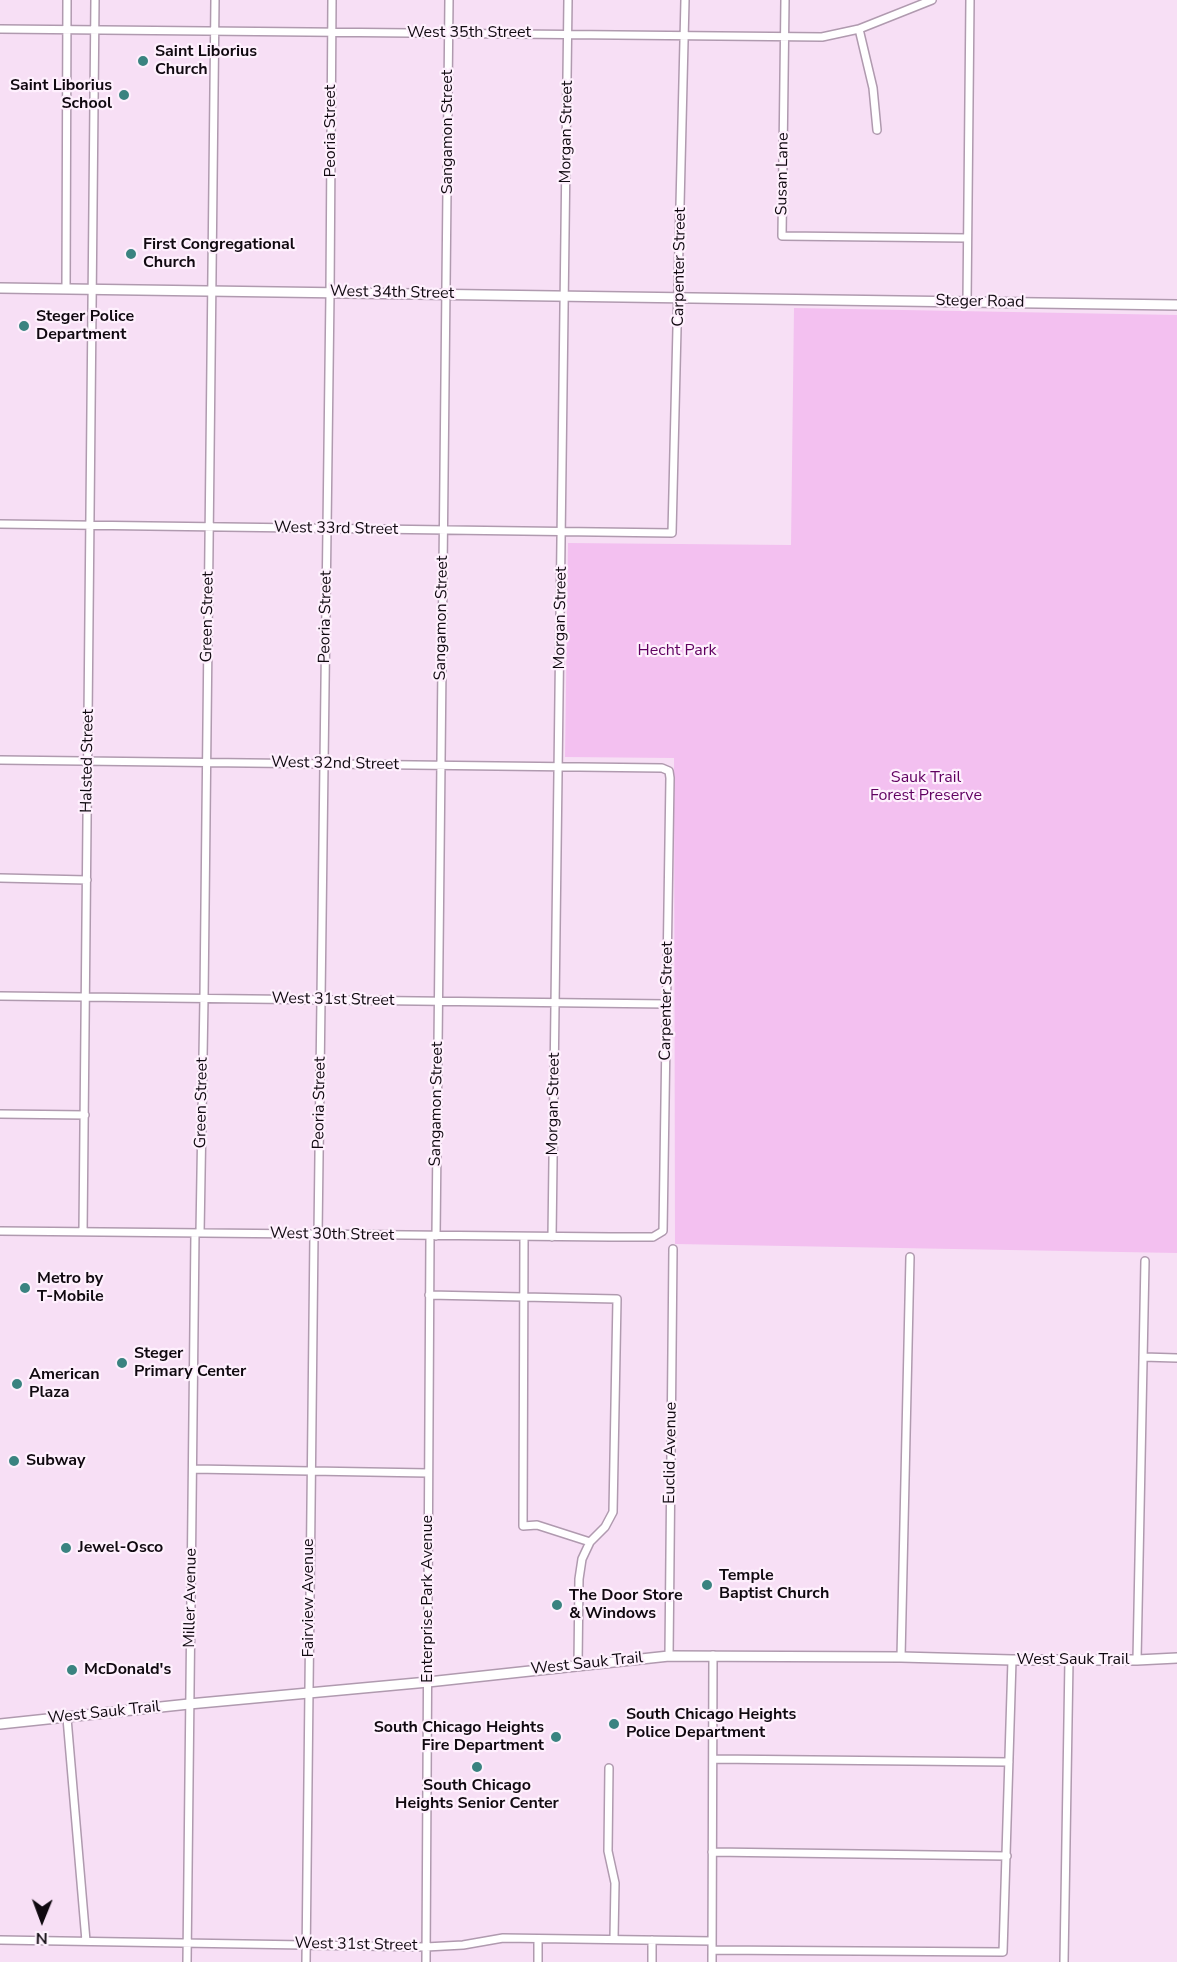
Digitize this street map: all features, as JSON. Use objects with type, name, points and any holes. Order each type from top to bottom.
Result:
[{"type":"main road","name":"West 34th Street","points":[[0,288],[784,300]]},
{"type":"main road","name":"Steger Road","points":[[784,300],[1177,305]]},
{"type":"main road","name":"West Sauk Trail","points":[[0,1725],[669,1656],[1012,1660],[1177,1658]]},
{"type":"street","points":[[66,289],[67,0]]},
{"type":"street","name":"Halsted Street","points":[[83,1232],[94,290],[95,0]]},
{"type":"street","name":"Green Street","points":[[197,1233],[204,999],[215,0]]},
{"type":"street","name":"Peoria Street","points":[[316,1234],[322,1000],[332,0]]},
{"type":"street","name":"Sangamon Street","points":[[433,1236],[438,1001],[449,0]]},
{"type":"street","name":"Morgan Street","points":[[552,1237],[568,0]]},
{"type":"street","name":"Carpenter Street","points":[[672,533],[685,0]]},
{"type":"street","name":"Susan Lane","points":[[785,0],[783,236],[967,238]]},
{"type":"street","name":"West 35th Street","points":[[0,29],[822,37],[859,29],[932,0]]},
{"type":"street","points":[[967,302],[970,0]]},
{"type":"street","points":[[859,29],[873,88],[877,130]]},
{"type":"street","name":"West 33rd Street","points":[[0,524],[672,533]]},
{"type":"street","name":"West 32nd Street","points":[[0,760],[559,766],[662,768],[669,771]]},
{"type":"street","name":"Carpenter Street","points":[[663,1231],[669,771]]},
{"type":"street","points":[[0,878],[87,880]]},
{"type":"street","name":"West 31st Street","points":[[0,996],[667,1004]]},
{"type":"street","points":[[0,1114],[85,1115]]},
{"type":"street","name":"West 30th Street","points":[[0,1231],[652,1237],[663,1231]]},
{"type":"street","name":"Miller Avenue","points":[[187,1962],[197,1233]]},
{"type":"street","name":"Fairview Avenue","points":[[306,1962],[310,1471],[316,1234]]},
{"type":"street","name":"Enterprise Park Avenue","points":[[426,1962],[429,1295],[433,1236]]},
{"type":"street","points":[[524,1236],[523,1526],[537,1525],[590,1542]]},
{"type":"street","name":"Euclid Avenue","points":[[669,1656],[673,1249]]},
{"type":"street","points":[[901,1657],[910,1257]]},
{"type":"street","points":[[1137,1660],[1145,1261]]},
{"type":"street","points":[[429,1295],[616,1299],[613,1512],[605,1527],[590,1542],[582,1559],[579,1579],[578,1665]]},
{"type":"street","points":[[1143,1357],[1177,1358]]},
{"type":"street","points":[[193,1469],[428,1473]]},
{"type":"street","points":[[712,1962],[713,1655]]},
{"type":"street","points":[[712,1950],[1003,1952],[1012,1660]]},
{"type":"street","points":[[1064,1962],[1069,1660]]},
{"type":"street","points":[[67,1718],[86,1941]]},
{"type":"street","points":[[713,1759],[1009,1762]]},
{"type":"street","points":[[609,1768],[608,1851],[615,1883],[614,1938]]},
{"type":"street","points":[[712,1852],[1007,1856]]},
{"type":"street","name":"West 31st Street","points":[[0,1940],[426,1947],[463,1945],[503,1938],[712,1941]]},
{"type":"street","points":[[538,1939],[538,1962]]},
{"type":"street","points":[[652,1940],[652,1962]]},
{"type":"street","points":[[952,1952],[952,1962]]},
{"type":"green space","name":"Sauk Trail Forest Preserve","points":[[794,308],[1177,315],[1177,1253],[675,1244],[674,758],[565,757],[568,543],[791,545]]},
{"type":"place","name":"Saint Liborius Church","points":[[143,61]]},
{"type":"place","name":"Saint Liborius School","points":[[124,95]]},
{"type":"place","name":"First Congregational Church","points":[[131,254]]},
{"type":"place","name":"Steger Police Department","points":[[24,326]]},
{"type":"place","name":"Metro by T-Mobile","points":[[25,1288]]},
{"type":"place","name":"Steger Primary Center","points":[[122,1363]]},
{"type":"place","name":"American Plaza","points":[[17,1384]]},
{"type":"place","name":"Subway","points":[[14,1461]]},
{"type":"place","name":"Jewel-Osco","points":[[66,1548]]},
{"type":"place","name":"Temple Baptist Church","points":[[707,1585]]},
{"type":"place","name":"The Door Store & Windows","points":[[557,1605]]},
{"type":"place","name":"McDonald's","points":[[72,1670]]},
{"type":"place","name":"South Chicago Heights Police Department","points":[[614,1724]]},
{"type":"place","name":"South Chicago Heights Fire Department","points":[[556,1737]]},
{"type":"place","name":"South Chicago Heights Senior Center","points":[[477,1767]]},
{"type":"park label","name":"Hecht Park","points":[[677,651]]}]
